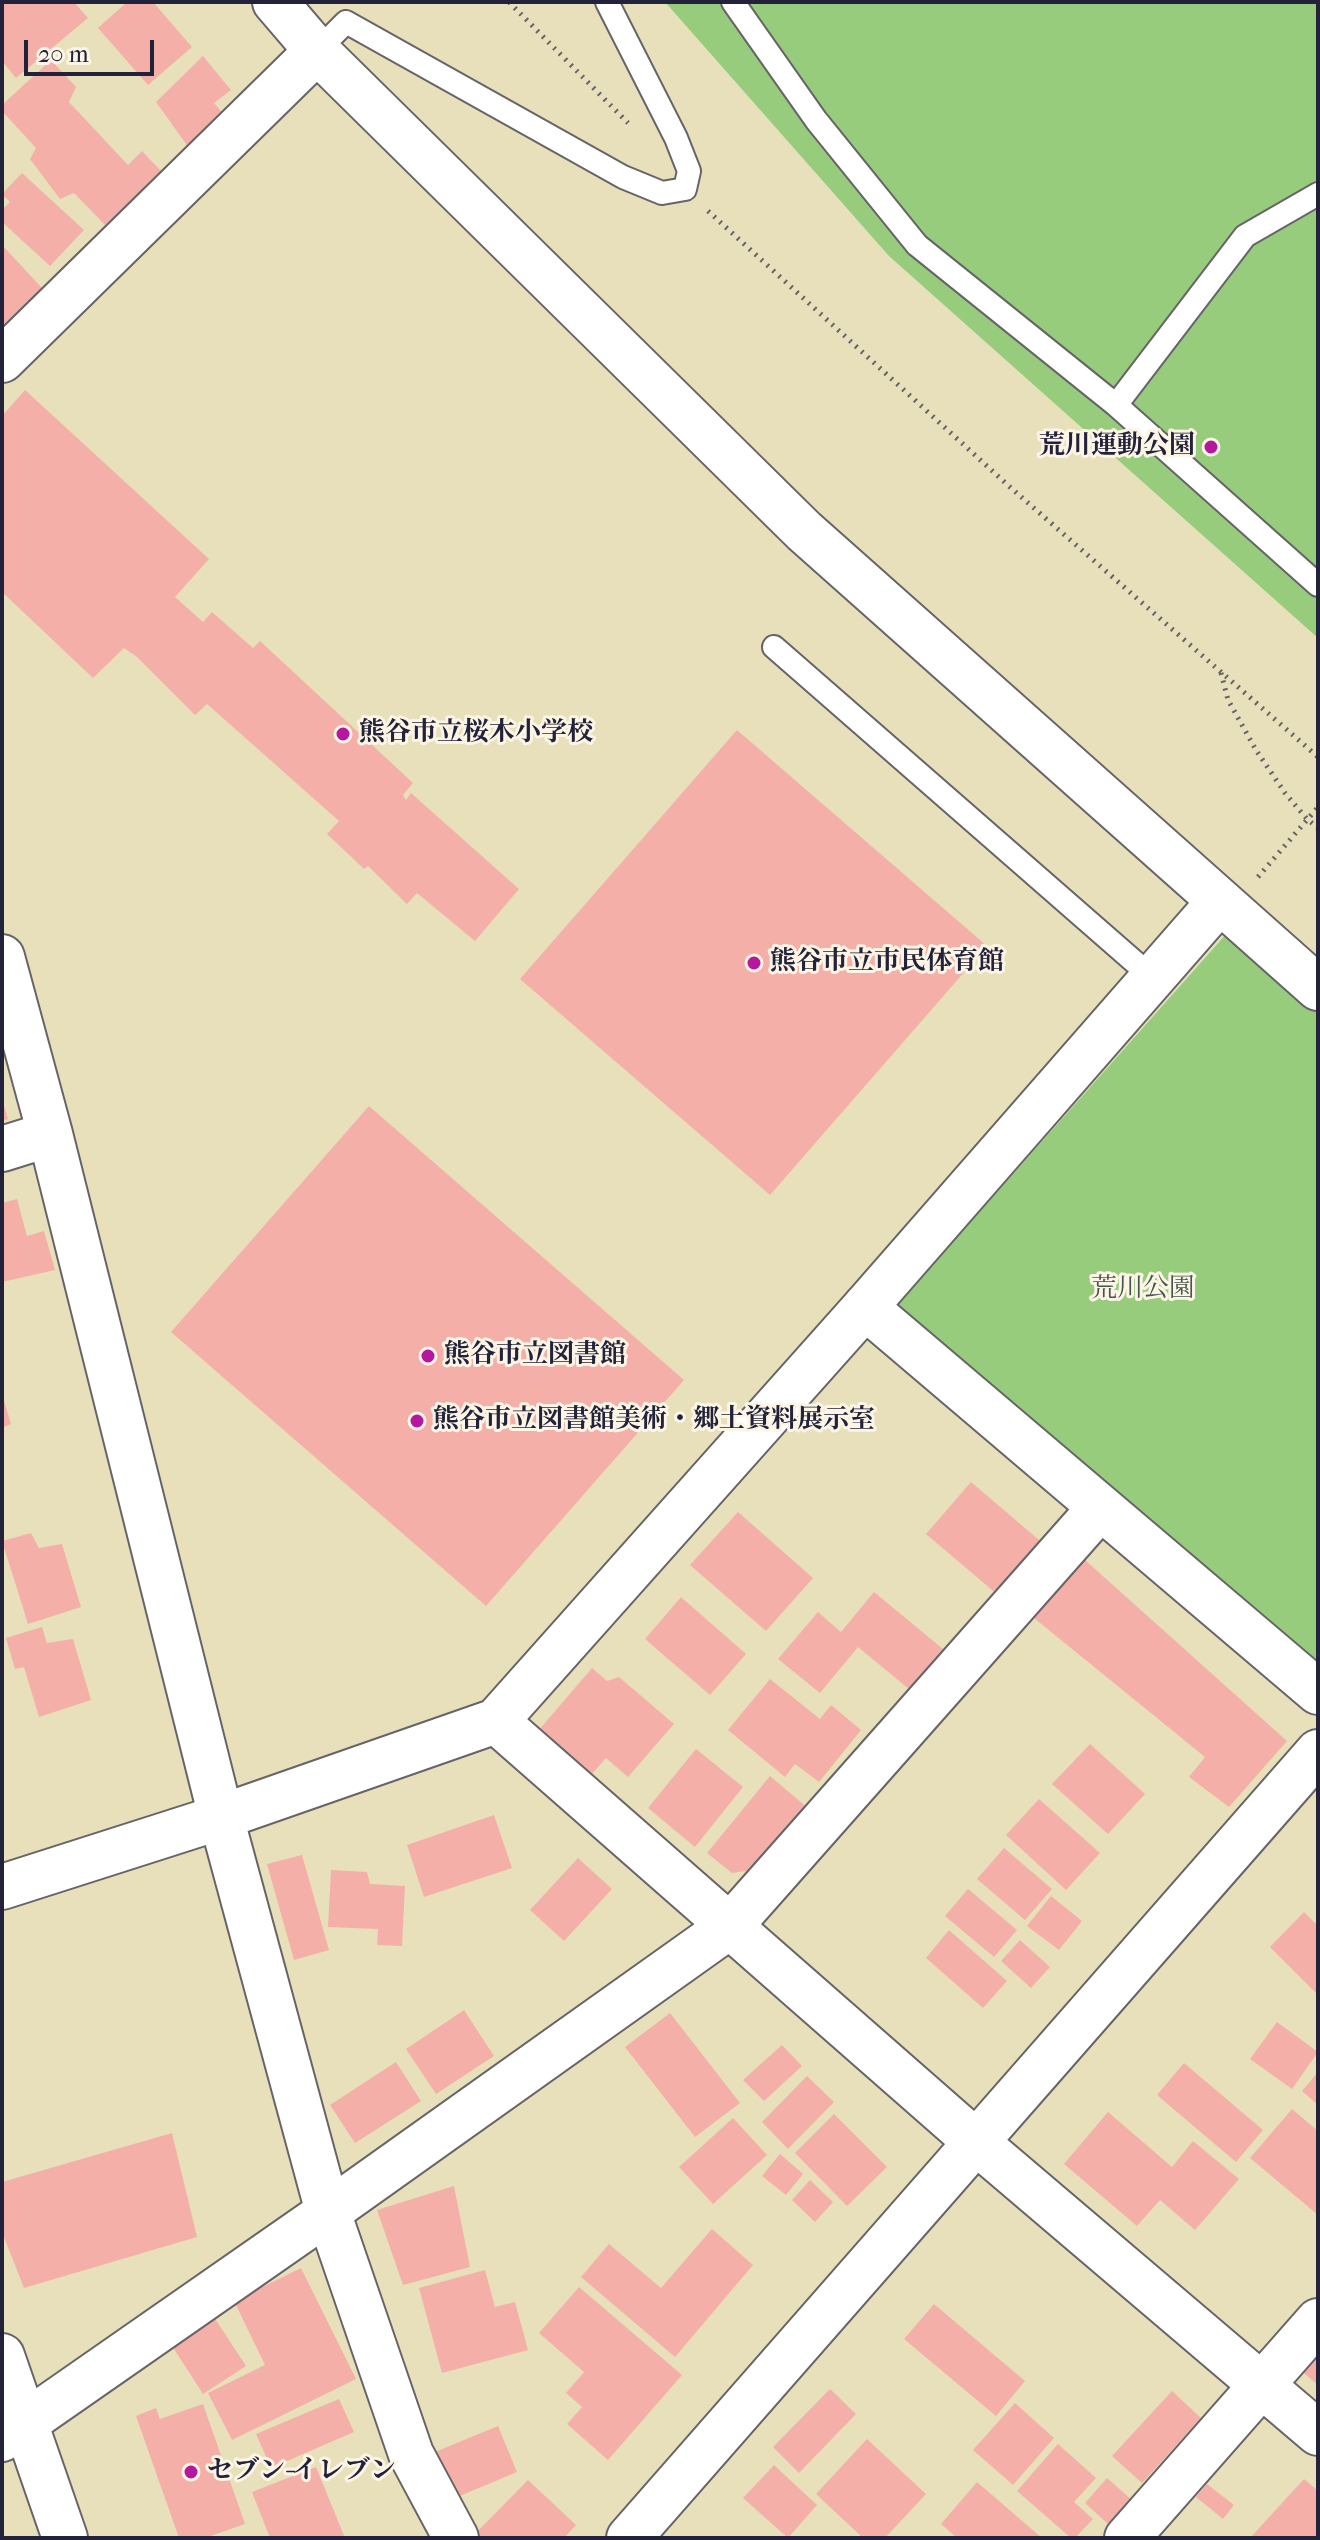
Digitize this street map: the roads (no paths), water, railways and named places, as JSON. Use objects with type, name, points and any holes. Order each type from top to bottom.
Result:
[{"type":"street","points":[[275,2],[317,51],[804,531],[1235,894],[1318,988]]},
{"type":"street","points":[[2,360],[317,51]]},
{"type":"street","points":[[2,1887],[221,1817],[496,1721],[1153,978],[1235,894]]},
{"type":"street","points":[[2,957],[50,1134],[221,1817],[328,2212],[411,2454],[456,2538]]},
{"type":"street","points":[[2,1149],[50,1134]]},
{"type":"street","points":[[865,1307],[1318,1692]]},
{"type":"street","points":[[13,2432],[730,1926],[1099,1509]]},
{"type":"street","points":[[496,1721],[976,2142],[1318,2433]]},
{"type":"street","points":[[629,2538],[1318,1752]]},
{"type":"street","points":[[1127,2538],[1318,2321]]},
{"type":"street","points":[[2,2356],[13,2432],[65,2538]]},
{"type":"lane","points":[[317,51],[346,22],[623,177],[662,193],[685,189],[689,171],[676,138],[607,2]]},
{"type":"lane","points":[[733,2],[816,120],[917,245],[1116,405],[1318,585]]},
{"type":"lane","points":[[1116,405],[1245,236],[1318,194]]},
{"type":"lane","points":[[774,647],[1153,978]]},
{"type":"place","name":"荒川運動公園","points":[[1211,447]]},
{"type":"place","name":"熊谷市立桜木小学校","points":[[343,734]]},
{"type":"place","name":"熊谷市立市民体育館","points":[[754,963]]},
{"type":"place","name":"熊谷市立図書館","points":[[428,1356]]},
{"type":"place","name":"熊谷市立図書館美術・郷土資料展示室","points":[[417,1421]]},
{"type":"place","name":"セブン-イレブン","points":[[191,2472]]},
{"type":"park label","name":"荒川公園","points":[[1143,1290]]}]
